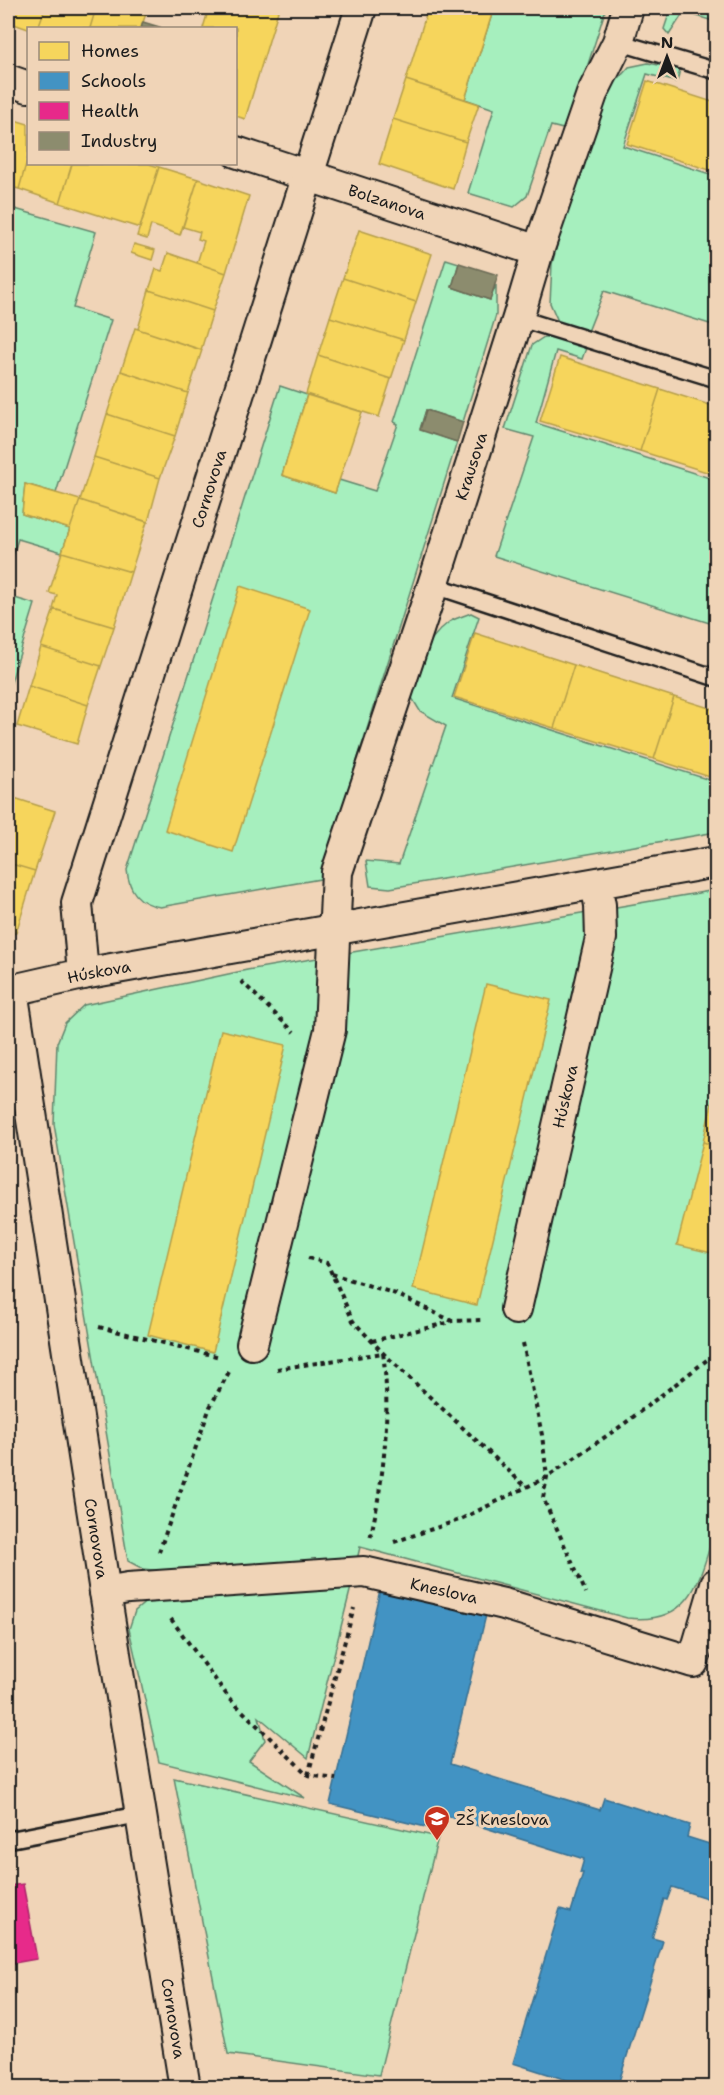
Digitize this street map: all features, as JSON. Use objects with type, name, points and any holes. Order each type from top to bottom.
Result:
[{"type":"street","name":"Cornovova","points":[[83,974],[77,903],[361,8]]},
{"type":"street","name":"Krausova","points":[[334,929],[337,872],[433,585],[538,252],[592,94],[618,42],[628,8]]},
{"type":"street","points":[[8,80],[27,87]]},
{"type":"street","name":"Bolzanova","points":[[237,152],[538,252]]},
{"type":"street","name":"Húskova","points":[[10,991],[83,974],[717,862]]},
{"type":"street","name":"Húskova","points":[[516,1309],[601,938],[600,905],[596,884]]},
{"type":"street","points":[[252,1344],[330,1030],[334,929]]},
{"type":"street","name":"Cornovova","points":[[10,991],[185,2088]]},
{"type":"street","name":"Kneslova","points":[[105,1592],[365,1561],[504,1604],[702,1652],[717,1584]]},
{"type":"lane","points":[[618,42],[717,71]]},
{"type":"lane","points":[[518,318],[717,379]]},
{"type":"lane","points":[[433,585],[717,678]]},
{"type":"lane","points":[[8,1840],[142,1814]]},
{"type":"path","points":[[238,978],[322,1059]]},
{"type":"path","points":[[275,1249],[327,1263],[353,1321],[383,1353],[526,1487]]},
{"type":"path","points":[[332,1274],[396,1294],[452,1321]]},
{"type":"path","points":[[372,1341],[452,1321],[482,1321],[516,1309],[542,1435],[547,1477],[543,1498],[587,1594]]},
{"type":"path","points":[[252,1344],[235,1361],[210,1407],[147,1586],[229,1698],[308,1775],[336,1779]]},
{"type":"path","points":[[308,1775],[365,1561],[384,1466],[386,1375],[383,1353]]},
{"type":"path","points":[[365,1561],[459,1520],[547,1477],[624,1424],[717,1353]]},
{"type":"green space","points":[[494,8],[606,8],[567,130],[551,126],[527,196],[514,207],[468,193],[494,109],[465,99]]},
{"type":"green space","points":[[671,8],[716,8],[716,22],[684,12],[669,35],[664,29]]},
{"type":"green space","points":[[648,63],[680,69],[677,82],[647,74],[623,146],[716,176],[716,326],[604,291],[587,334],[561,328],[550,303],[552,264],[574,182],[601,98],[629,67]]},
{"type":"green space","points":[[8,207],[96,232],[73,308],[111,320],[56,493],[25,484],[22,514],[70,529],[62,552],[18,539],[8,571]]},
{"type":"green space","points":[[446,259],[459,263],[452,287],[490,300],[496,285],[496,315],[463,422],[426,410],[420,429],[457,442],[320,879],[160,907],[152,905],[136,895],[130,884],[127,870],[280,386],[307,395],[282,475],[335,493],[339,480],[375,491],[398,424],[394,422]]},
{"type":"green space","points":[[544,337],[558,337],[586,348],[582,359],[556,351],[536,423],[716,480],[716,625],[494,556],[534,437],[505,429],[532,345]]},
{"type":"green space","points":[[8,596],[35,604],[8,692]]},
{"type":"green space","points":[[471,613],[479,617],[452,698],[716,782],[716,832],[390,888],[370,886],[366,861],[399,864],[446,726],[420,711],[412,698],[418,666],[427,646],[440,629],[451,621]]},
{"type":"green space","points":[[716,890],[716,1526],[705,1563],[691,1594],[680,1606],[667,1614],[649,1618],[627,1618],[360,1547],[356,1564],[182,1573],[143,1569],[128,1561],[54,1124],[57,1043],[65,1023],[84,1005],[247,970]]},
{"type":"green space","points":[[351,1587],[308,1758],[259,1717],[265,1740],[249,1761],[305,1798],[159,1762],[129,1629],[135,1611],[147,1601]]},
{"type":"green space","points":[[174,1778],[438,1837],[379,2075],[228,2054]]},
{"type":"building: Homes","points":[[8,8],[45,8],[38,27],[27,29],[8,22]]},
{"type":"building: Homes","points":[[45,8],[96,8],[90,27],[38,27]]},
{"type":"building: Homes","points":[[96,8],[148,8],[141,27],[90,27]]},
{"type":"building: Homes","points":[[209,8],[279,8],[245,119],[237,116],[237,27],[203,27]]},
{"type":"building: Homes","points":[[428,8],[494,8],[465,99],[406,80]]},
{"type":"building: Homes","points":[[406,80],[479,104],[466,142],[393,119]]},
{"type":"building: Homes","points":[[647,81],[716,103],[716,172],[627,144]]},
{"type":"building: Homes","points":[[8,118],[27,124],[27,161],[19,189],[8,186]]},
{"type":"building: Homes","points":[[393,119],[466,142],[453,189],[379,164]]},
{"type":"building: Homes","points":[[27,161],[27,165],[72,165],[60,203],[19,189]]},
{"type":"building: Homes","points":[[72,165],[152,165],[159,167],[140,228],[60,203]]},
{"type":"building: Homes","points":[[159,167],[198,179],[180,235],[151,225],[147,239],[137,236]]},
{"type":"building: Homes","points":[[198,179],[249,196],[226,273],[197,263],[204,241],[198,239],[200,232],[183,227]]},
{"type":"building: Homes","points":[[359,230],[432,254],[416,302],[343,278]]},
{"type":"building: Homes","points":[[134,244],[155,250],[152,260],[131,253]]},
{"type":"building: Homes","points":[[168,253],[226,273],[213,311],[149,290],[156,269],[162,271]]},
{"type":"building: Homes","points":[[343,278],[416,302],[404,340],[330,317]]},
{"type":"building: Homes","points":[[149,290],[213,311],[201,350],[138,329]]},
{"type":"building: Homes","points":[[330,317],[404,340],[391,379],[318,355]]},
{"type":"building: Homes","points":[[135,328],[202,350],[188,393],[121,371]]},
{"type":"building: Homes","points":[[318,355],[391,379],[379,417],[306,394]]},
{"type":"building: Homes","points":[[560,357],[660,389],[640,451],[540,421]]},
{"type":"building: Homes","points":[[121,371],[188,393],[175,436],[107,414]]},
{"type":"building: Homes","points":[[660,389],[716,407],[716,475],[640,451]]},
{"type":"building: Homes","points":[[307,395],[362,412],[335,493],[282,475]]},
{"type":"building: Homes","points":[[107,414],[175,436],[160,478],[94,457]]},
{"type":"building: Homes","points":[[94,457],[160,478],[148,522],[80,500]]},
{"type":"building: Homes","points":[[25,484],[80,500],[70,529],[22,514]]},
{"type":"building: Homes","points":[[80,500],[147,522],[131,572],[62,552]]},
{"type":"building: Homes","points":[[62,552],[131,572],[114,627],[53,609],[57,595],[49,593]]},
{"type":"building: Homes","points":[[240,586],[310,609],[233,852],[165,830]]},
{"type":"building: Homes","points":[[54,609],[114,627],[101,666],[41,647]]},
{"type":"building: Homes","points":[[475,633],[574,665],[554,728],[454,697]]},
{"type":"building: Homes","points":[[41,647],[101,666],[88,705],[29,686]]},
{"type":"building: Homes","points":[[574,665],[674,697],[654,759],[554,728]]},
{"type":"building: Homes","points":[[29,686],[88,705],[77,744],[17,726]]},
{"type":"building: Homes","points":[[674,697],[716,710],[716,779],[654,759]]},
{"type":"building: Homes","points":[[8,796],[55,811],[35,871],[8,863]]},
{"type":"building: Homes","points":[[8,863],[35,871],[16,933],[8,935]]},
{"type":"building: Homes","points":[[486,984],[551,1000],[476,1305],[413,1289]]},
{"type":"building: Homes","points":[[221,1030],[286,1045],[213,1352],[148,1335]]},
{"type":"building: Homes","points":[[716,1085],[716,1146],[703,1142]]},
{"type":"building: Homes","points":[[703,1142],[716,1146],[716,1254],[677,1245]]},
{"type":"building: Schools","name":"ZŠ Kneslova","points":[[380,1590],[486,1615],[450,1764],[600,1810],[604,1798],[690,1825],[687,1837],[716,1846],[716,1901],[672,1887],[667,1900],[664,1899],[652,1938],[663,1941],[617,2088],[592,2088],[513,2063],[560,1909],[571,1912],[583,1873],[580,1873],[584,1859],[438,1813],[434,1829],[330,1804]]},
{"type":"building: Health","points":[[23,1884],[37,1959],[8,1964],[8,1886]]},
{"type":"building: Industry","points":[[143,22],[160,27],[141,27]]},
{"type":"building: Industry","points":[[459,263],[498,275],[490,300],[452,287]]},
{"type":"building: Industry","points":[[426,410],[463,422],[457,442],[420,430]]},
{"type":"place","name":"ZŠ Kneslova","points":[[437,1842]]}]
